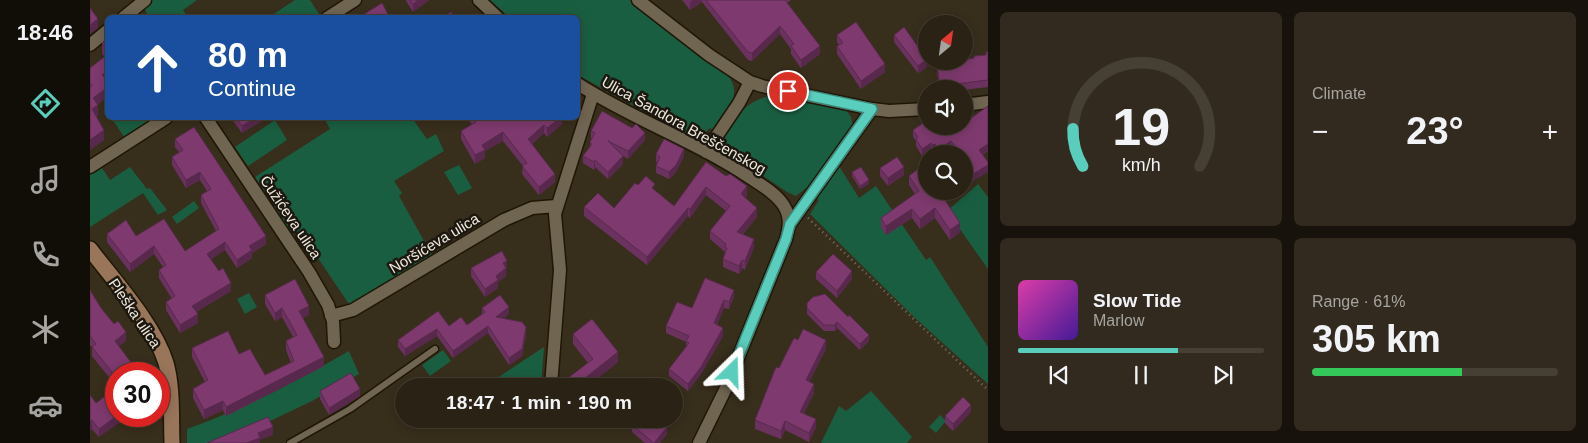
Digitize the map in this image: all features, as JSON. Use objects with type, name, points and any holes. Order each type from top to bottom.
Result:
[{"type":"street","points":[[131,15],[145,0]]},
{"type":"street","points":[[332,15],[355,0]]},
{"type":"street","points":[[479,0],[495,15]]},
{"type":"street","points":[[638,0],[702,49],[750,82],[889,112],[918,110]]},
{"type":"street","points":[[90,45],[105,32]]},
{"type":"street","points":[[706,152],[739,103],[750,82]]},
{"type":"street","name":"Ulica Šandora Breščenskog","points":[[580,85],[593,94],[706,152],[772,193],[784,206],[790,224]]},
{"type":"street","points":[[552,378],[560,282],[559,250],[554,222],[556,206],[593,94]]},
{"type":"street","points":[[973,103],[988,102]]},
{"type":"street","points":[[699,443],[726,388],[786,239],[790,224],[872,109]]},
{"type":"street","points":[[90,167],[163,120]]},
{"type":"street","name":"Čužićeva ulica","points":[[207,120],[309,272],[328,305],[334,342]]},
{"type":"street","name":"Noršićeva ulica","points":[[331,316],[353,310],[504,220],[532,208],[556,206]]},
{"type":"street","name":"Pleška ulica","points":[[90,249],[143,320],[161,351],[169,376],[172,443]]},
{"type":"lane","points":[[290,443],[364,399],[435,350]]},
{"type":"path","points":[[800,210],[988,390]]},
{"type":"green space","points":[[152,0],[197,0],[183,10],[187,15],[147,15],[144,6]]},
{"type":"green space","points":[[295,0],[310,0],[320,15],[272,15]]},
{"type":"green space","points":[[490,0],[631,0],[727,75],[732,82],[734,97],[728,111],[714,131],[710,128],[703,134],[691,133],[688,136],[580,76],[580,15],[507,15]]},
{"type":"green space","points":[[776,95],[843,108],[849,114],[852,122],[852,128],[809,189],[806,188],[796,196],[787,192],[728,152],[724,146],[724,138],[721,137],[744,109],[758,100]]},
{"type":"green space","points":[[113,120],[153,120],[125,138]]},
{"type":"green space","points":[[275,120],[287,140],[248,166],[235,147]]},
{"type":"green space","points":[[325,120],[413,120],[427,139],[436,134],[444,151],[394,181],[402,193],[399,196],[433,257],[351,307],[303,236],[300,237],[296,231],[292,234],[255,177],[330,129]]},
{"type":"green space","points":[[100,165],[110,180],[130,167],[167,210],[158,215],[143,193],[90,227],[90,172]]},
{"type":"green space","points":[[459,165],[472,188],[458,195],[444,172]]},
{"type":"green space","points":[[839,166],[859,198],[876,186],[926,260],[930,257],[988,347],[988,384],[913,316],[810,214],[819,200],[816,198]]},
{"type":"green space","points":[[978,184],[988,197],[988,269],[947,211],[960,200],[973,200],[973,188]]},
{"type":"green space","points":[[194,201],[199,208],[177,224],[172,217]]},
{"type":"green space","points":[[249,293],[257,307],[245,314],[237,299]]},
{"type":"green space","points":[[544,347],[542,378],[497,378]]},
{"type":"green space","points":[[443,350],[451,361],[430,376],[422,365]]},
{"type":"green space","points":[[349,351],[359,374],[312,401],[224,443],[187,443],[187,429],[229,413],[270,394]]},
{"type":"green space","points":[[871,391],[912,437],[907,443],[821,443],[839,406],[846,411]]},
{"type":"green space","points":[[940,415],[946,421],[936,433],[929,427]]},
{"type":"building","points":[[410,0],[418,0],[413,4]]},
{"type":"building","points":[[706,0],[785,0],[820,46],[801,60],[791,46],[794,44],[780,26],[752,53],[748,52]]},
{"type":"building","points":[[382,3],[388,15],[363,15]]},
{"type":"building","points":[[90,8],[98,19],[90,25]]},
{"type":"building","points":[[856,22],[885,64],[861,81],[837,46],[843,43],[837,35]]},
{"type":"building","points":[[904,27],[918,47],[918,66],[894,35]]},
{"type":"building","points":[[986,52],[988,52],[988,80],[973,82],[973,80],[939,80],[938,70],[973,70],[974,56],[986,55]]},
{"type":"building","points":[[105,56],[105,73],[102,75],[105,76],[105,89],[93,98],[98,105],[92,109],[104,130],[90,140],[90,87],[92,86],[90,83],[90,68]]},
{"type":"building","points":[[988,106],[988,144],[979,150],[988,162],[988,165],[973,174],[973,145],[954,145],[951,141],[945,145],[932,145],[931,143],[920,145],[916,139],[918,137],[913,130],[918,127],[918,135],[973,135],[973,117]]},
{"type":"building","points":[[602,111],[632,128],[636,124],[645,133],[628,151],[608,141],[623,156],[608,172],[595,160],[594,162],[583,156],[592,144],[590,142],[595,133],[591,131]]},
{"type":"building","points":[[238,120],[252,120],[242,126]]},
{"type":"building","points":[[474,120],[557,120],[547,128],[544,125],[528,139],[555,174],[539,187],[522,166],[527,163],[503,132],[482,145],[485,150],[475,155],[461,131],[476,122]]},
{"type":"building","points":[[194,127],[266,236],[249,246],[252,250],[237,260],[225,242],[207,254],[219,271],[223,268],[231,283],[192,306],[198,314],[180,325],[166,302],[175,296],[159,270],[166,265],[154,246],[130,264],[107,234],[126,220],[136,236],[164,219],[185,251],[219,229],[201,195],[211,189],[200,172],[186,180],[172,157],[183,150],[175,139]]},
{"type":"building","points":[[664,139],[684,149],[676,165],[669,172],[656,166],[660,157],[656,154]]},
{"type":"building","points":[[897,157],[904,167],[888,178],[880,168]]},
{"type":"building","points":[[706,162],[726,176],[730,174],[747,186],[741,194],[757,208],[737,232],[754,239],[745,261],[742,260],[739,266],[723,259],[727,248],[725,247],[726,244],[710,231],[730,206],[706,187],[690,209],[688,208],[647,257],[584,207],[598,193],[614,208],[635,183],[638,185],[646,176],[655,184],[652,188],[674,206]]},
{"type":"building","points":[[861,167],[869,180],[860,186],[852,172]]},
{"type":"building","points":[[918,169],[918,190],[909,176]]},
{"type":"building","points":[[918,192],[918,200],[945,200],[960,223],[950,230],[935,208],[920,219],[912,209],[886,226],[881,218]]},
{"type":"building","points":[[502,251],[507,261],[503,263],[506,268],[496,276],[498,280],[485,289],[471,268]]},
{"type":"building","points":[[833,254],[852,271],[837,291],[816,272]]},
{"type":"building","points":[[705,278],[734,290],[729,302],[724,300],[714,323],[723,328],[701,367],[688,384],[683,378],[669,369],[689,343],[686,341],[689,336],[666,326],[677,302],[692,308]]},
{"type":"building","points":[[295,279],[309,306],[299,311],[324,357],[226,407],[223,401],[204,410],[193,389],[208,380],[192,348],[228,331],[239,354],[250,349],[265,375],[294,361],[286,341],[297,335],[282,308],[275,313],[265,295]]},
{"type":"building","points":[[90,290],[114,324],[118,321],[126,332],[115,341],[131,362],[105,363],[92,347],[96,344],[90,336]]},
{"type":"building","points":[[825,294],[869,335],[860,344],[837,322],[835,325],[824,325],[807,308],[807,303],[813,297]]},
{"type":"building","points":[[500,295],[509,307],[496,317],[522,322],[526,327],[522,349],[509,358],[488,326],[453,351],[437,329],[405,349],[398,340],[438,311],[449,326],[461,317],[467,325],[485,312],[482,308]]},
{"type":"building","points":[[592,319],[618,352],[585,378],[568,378],[593,359],[573,334]]},
{"type":"building","points":[[803,329],[826,340],[806,380],[814,384],[800,412],[816,419],[809,433],[785,421],[781,431],[755,420],[776,367],[779,368],[794,338],[798,340]]},
{"type":"building","points":[[351,373],[360,389],[329,408],[320,391]]},
{"type":"building","points":[[90,395],[96,403],[105,396],[105,425],[99,429],[92,420],[90,422]]},
{"type":"building","points":[[963,397],[971,405],[953,424],[945,416]]},
{"type":"building","points":[[268,417],[273,427],[258,433],[260,438],[246,443],[207,443]]},
{"type":"building","points":[[636,428],[666,428],[654,443]]},
{"type":"route","points":[[732,372],[786,239],[790,224],[872,109],[788,91]]}]
